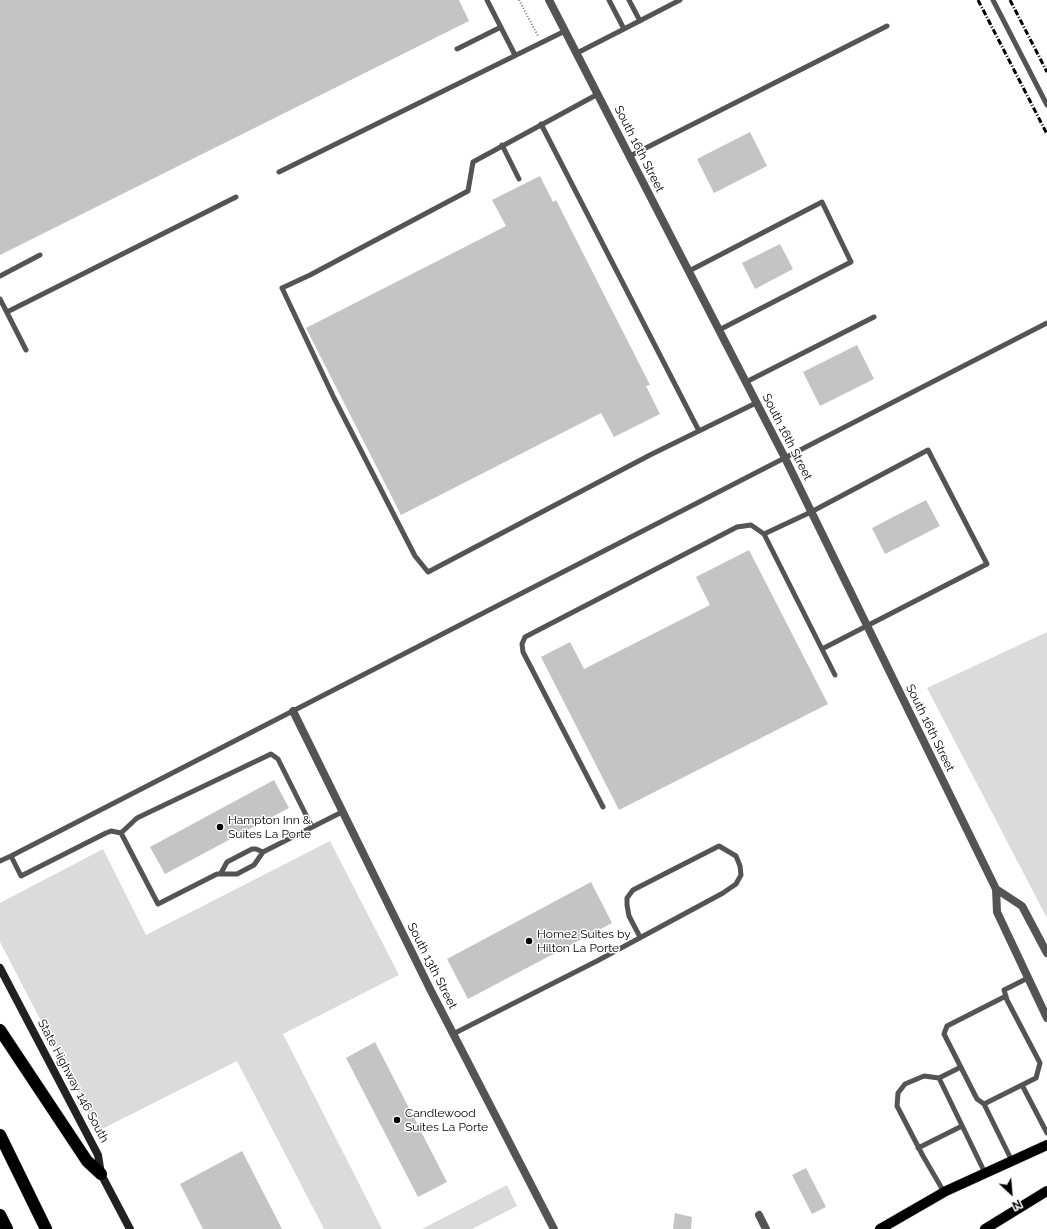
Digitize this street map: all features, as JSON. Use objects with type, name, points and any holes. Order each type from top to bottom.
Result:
[{"type":"highway","points":[[0,1030],[87,1161],[101,1174]]},
{"type":"highway","points":[[0,1136],[46,1229]]},
{"type":"highway","points":[[0,1215],[7,1229]]},
{"type":"main road","name":"State Highway 146 South","points":[[0,968],[98,1155],[101,1174],[130,1229]]},
{"type":"main road","points":[[880,1229],[944,1192],[1047,1145]]},
{"type":"main road","points":[[985,1229],[1047,1191]]},
{"type":"street","name":"South 16th Street","points":[[549,0],[785,458],[996,889],[997,912],[1047,1018]]},
{"type":"street","name":"South 13th Street","points":[[292,711],[453,1034],[554,1229]]},
{"type":"street","points":[[996,889],[1022,906],[1047,953]]},
{"type":"street","points":[[759,1215],[766,1229]]},
{"type":"lane","points":[[487,0],[515,55]]},
{"type":"lane","points":[[609,0],[624,29]]},
{"type":"lane","points":[[629,0],[640,21]]},
{"type":"lane","points":[[577,53],[680,0]]},
{"type":"lane","points":[[993,0],[1047,105]]},
{"type":"lane","points":[[630,156],[887,26]]},
{"type":"lane","points":[[457,49],[500,27]]},
{"type":"lane","points":[[279,172],[565,31]]},
{"type":"lane","points":[[598,94],[473,162],[468,191],[310,275],[282,288],[334,398],[415,556],[428,572],[699,431],[756,403]]},
{"type":"lane","points":[[541,124],[699,431]]},
{"type":"lane","points":[[502,145],[519,179]]},
{"type":"lane","points":[[7,312],[236,197]]},
{"type":"lane","points":[[689,271],[822,202],[851,262],[719,330]]},
{"type":"lane","points":[[0,276],[40,255]]},
{"type":"lane","points":[[0,299],[26,350]]},
{"type":"lane","points":[[746,382],[874,317]]},
{"type":"lane","points":[[0,861],[1047,323]]},
{"type":"lane","points":[[764,534],[811,512],[928,450],[987,564],[822,649]]},
{"type":"lane","points":[[603,806],[523,652],[522,644],[525,637],[737,527],[751,525],[764,534],[835,675]]},
{"type":"lane","points":[[121,833],[137,818],[271,754],[278,759],[312,827]]},
{"type":"lane","points":[[121,833],[158,904],[220,873],[237,874],[254,865],[263,852],[342,812]]},
{"type":"lane","points":[[11,856],[21,876],[106,833],[111,831],[121,833]]},
{"type":"lane","points":[[453,1034],[597,961],[723,893],[736,884],[742,875],[736,856],[720,846],[633,890],[628,898],[627,905],[629,916],[640,937]]},
{"type":"lane","points":[[220,873],[226,862],[252,849],[263,852]]},
{"type":"lane","points":[[984,1104],[1036,1078],[1040,1063],[1004,990],[1028,978]]},
{"type":"lane","points":[[1006,996],[947,1026],[944,1034],[978,1099],[984,1104],[1012,1161]]},
{"type":"lane","points":[[944,1192],[918,1148],[897,1106],[898,1093],[905,1084],[919,1078],[933,1076],[939,1078],[961,1067]]},
{"type":"lane","points":[[939,1078],[985,1173]]},
{"type":"lane","points":[[1022,1085],[1047,1133]]},
{"type":"lane","points":[[918,1148],[962,1126]]},
{"type":"path","points":[[519,0],[542,42]]},
{"type":"shaded area","points":[[1047,632],[1047,918],[927,688]]},
{"type":"shaded area","points":[[330,841],[399,975],[283,1034],[382,1229],[324,1229],[237,1061],[98,1131],[0,942],[0,903],[103,849],[146,935]]},
{"type":"shaded area","points":[[507,1185],[517,1206],[472,1229],[422,1229]]},
{"type":"building","points":[[0,0],[459,0],[469,21],[0,255]]},
{"type":"building","points":[[750,132],[767,166],[714,193],[697,159]]},
{"type":"building","points":[[540,176],[553,202],[556,200],[650,385],[646,386],[660,414],[614,437],[601,413],[401,515],[306,328],[506,226],[492,200]]},
{"type":"building","points":[[780,244],[793,269],[755,289],[742,263]]},
{"type":"building","points":[[857,345],[874,379],[820,406],[803,372]]},
{"type":"building","points":[[926,500],[940,526],[885,554],[872,528]]},
{"type":"building","points":[[749,550],[828,704],[619,810],[541,657],[570,642],[584,669],[710,605],[696,577]]},
{"type":"building","name":"Hampton Inn & Suites La Porte","points":[[274,780],[289,808],[165,874],[150,847]]},
{"type":"building","name":"Home2 Suites by Hilton La Porte","points":[[591,882],[612,923],[468,999],[447,959]]},
{"type":"building","name":"Candlewood Suites La Porte","points":[[375,1042],[447,1182],[418,1197],[346,1058]]},
{"type":"building","points":[[242,1151],[282,1229],[203,1229],[180,1184]]},
{"type":"building","points":[[806,1168],[826,1207],[812,1214],[792,1175]]},
{"type":"building","points":[[675,1213],[692,1217],[691,1229],[673,1229]]},
{"type":"railway","points":[[978,0],[1047,134]]},
{"type":"railway","points":[[1010,0],[1047,72]]},
{"type":"place","name":"Hampton Inn & Suites La Porte","points":[[220,827]]},
{"type":"place","name":"Home2 Suites by Hilton La Porte","points":[[529,941]]},
{"type":"place","name":"Candlewood Suites La Porte","points":[[397,1120]]}]
